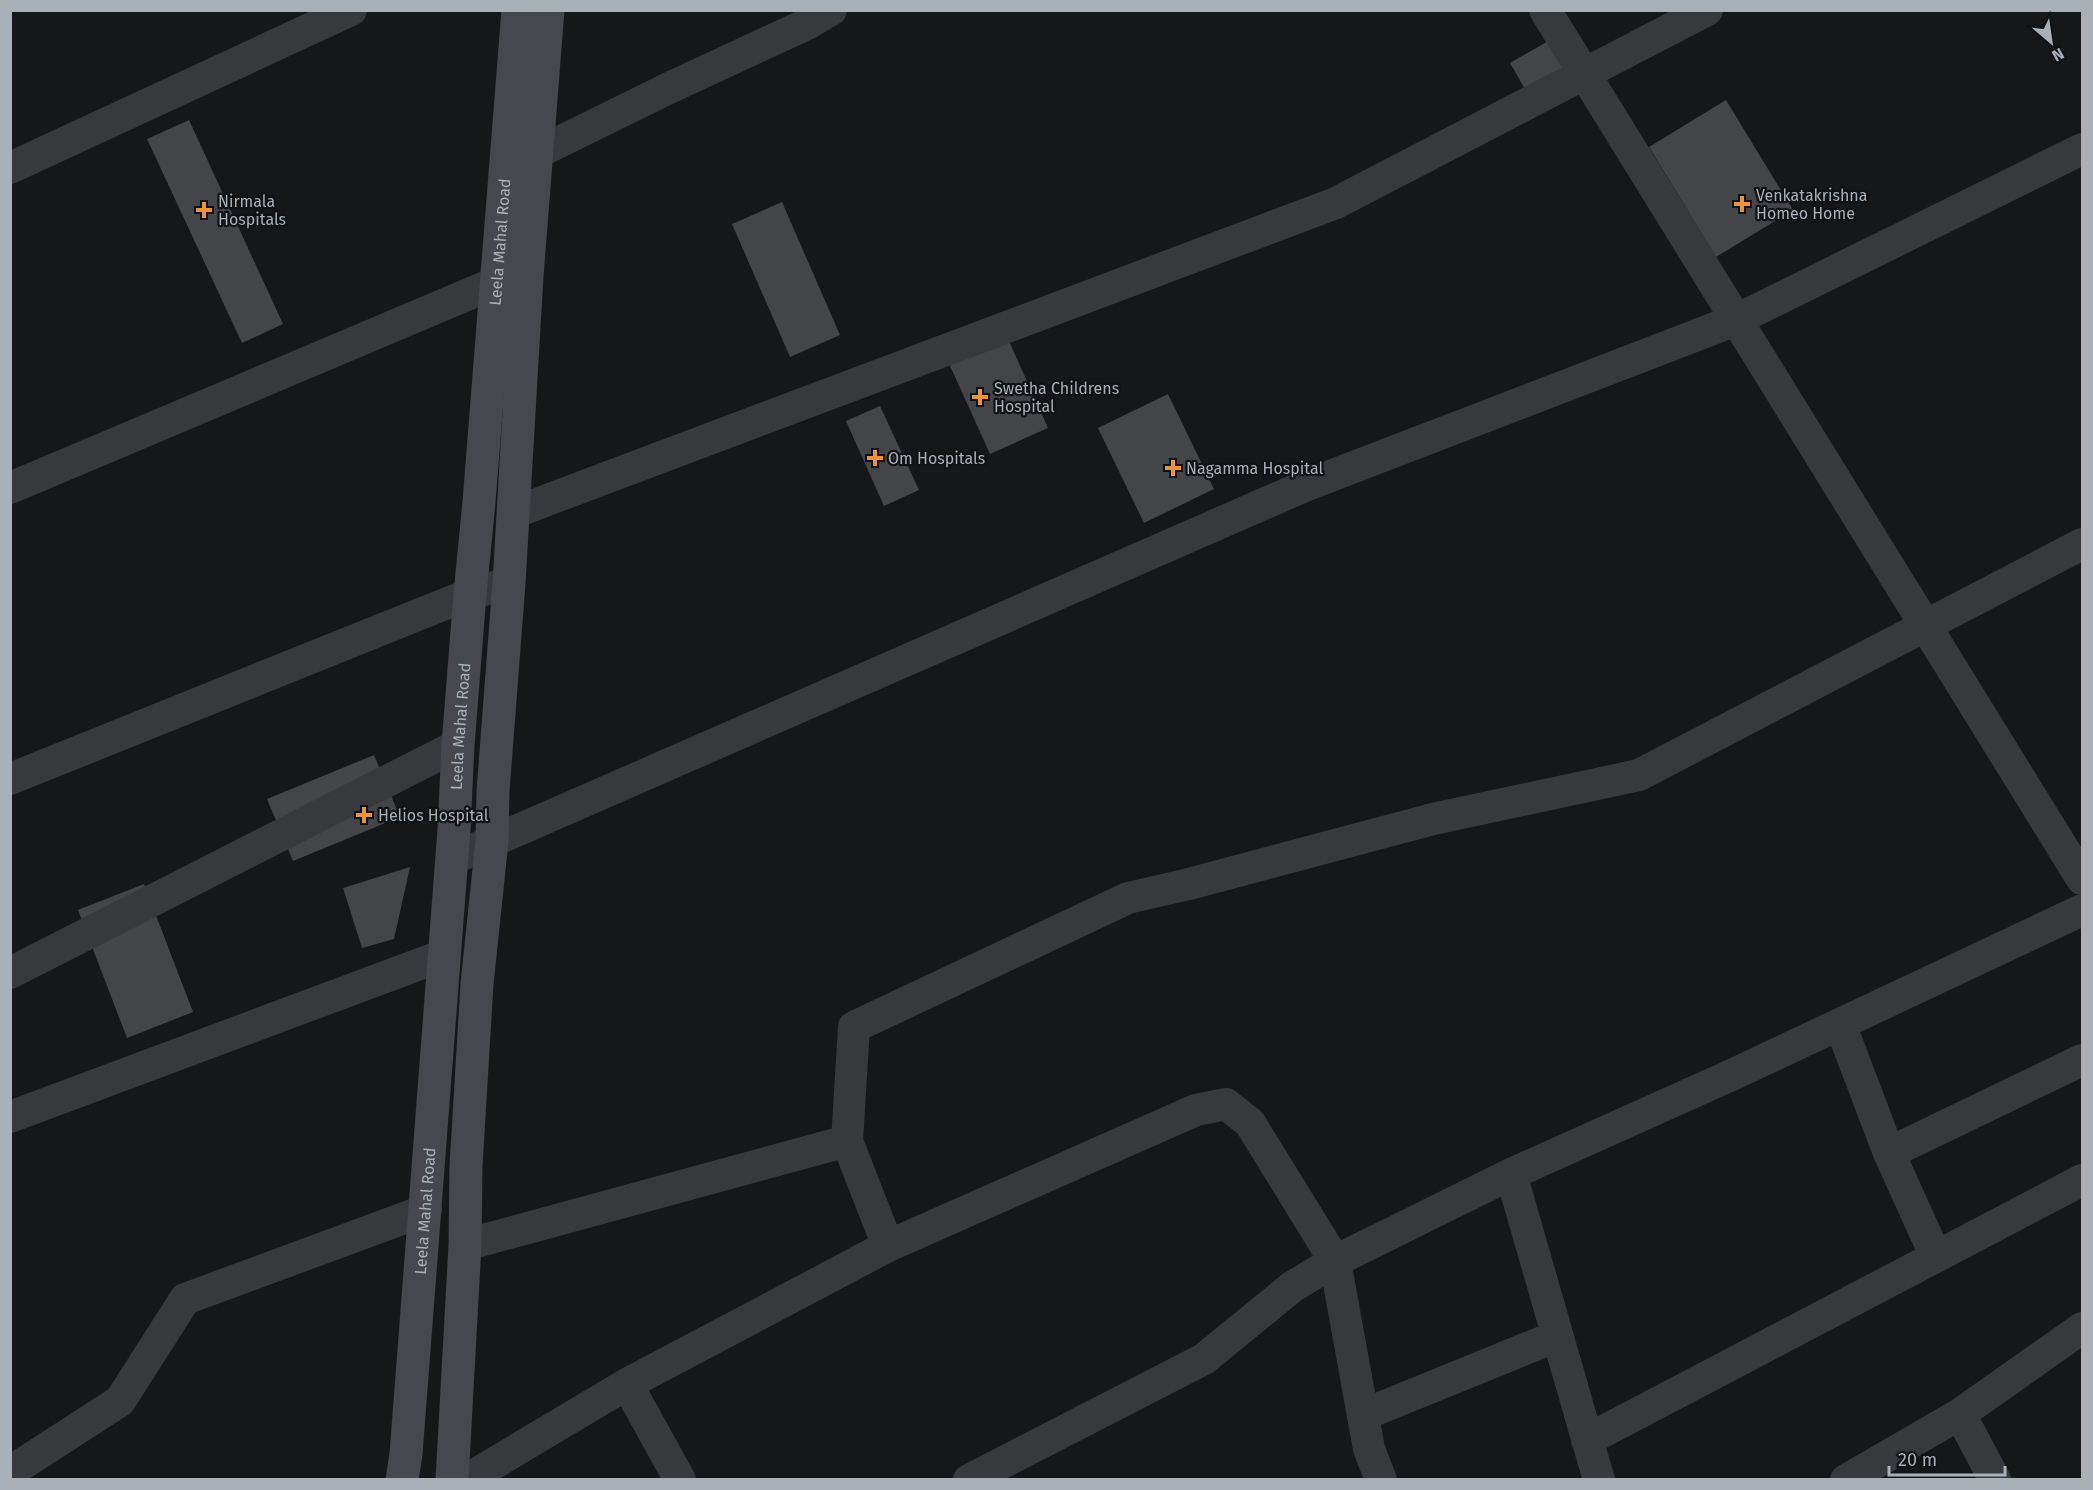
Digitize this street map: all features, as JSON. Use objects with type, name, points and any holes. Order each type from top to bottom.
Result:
[{"type":"main road","name":"Leela Mahal Road","points":[[402,1479],[426,1210],[452,859],[458,745],[518,10]]},
{"type":"main road","name":"Leela Mahal Road","points":[[452,1479],[465,1245],[466,1166],[477,984],[492,841],[492,791],[509,583],[537,153],[549,10]]},
{"type":"street","points":[[10,168],[351,10]]},
{"type":"street","points":[[537,153],[807,24],[831,10]]},
{"type":"street","points":[[1545,10],[2082,879]]},
{"type":"street","points":[[513,513],[1336,203],[1707,10]]},
{"type":"street","points":[[452,859],[1307,485],[1736,320],[2082,148]]},
{"type":"street","points":[[10,488],[495,283]]},
{"type":"street","points":[[888,1246],[847,1141],[854,1027],[1128,898],[1433,819],[1639,775],[2082,544]]},
{"type":"street","points":[[10,778],[470,594],[509,583]]},
{"type":"street","points":[[10,972],[458,745]]},
{"type":"street","points":[[969,1479],[1204,1359],[1292,1287],[1335,1261],[1511,1174],[1840,1024],[2082,910]]},
{"type":"street","points":[[10,1117],[444,955]]},
{"type":"street","points":[[1840,1024],[1888,1153],[1936,1257]]},
{"type":"street","points":[[1888,1153],[2082,1060]]},
{"type":"street","points":[[466,1479],[627,1384],[888,1246],[1196,1110],[1226,1104],[1250,1123],[1335,1261],[1369,1449],[1380,1479]]},
{"type":"street","points":[[465,1245],[847,1141]]},
{"type":"street","points":[[1511,1174],[1599,1479]]},
{"type":"street","points":[[1587,1440],[2082,1180]]},
{"type":"street","points":[[10,1472],[120,1401],[185,1299],[426,1210]]},
{"type":"street","points":[[1860,1476],[1960,1414],[2082,1329]]},
{"type":"street","points":[[1363,1415],[1557,1336]]},
{"type":"street","points":[[627,1384],[680,1479]]},
{"type":"street","points":[[1960,1414],[1995,1479]]},
{"type":"building","points":[[1557,36],[1583,82],[1536,108],[1510,63]]},
{"type":"building","points":[[1726,100],[1793,210],[1716,257],[1649,147]]},
{"type":"building","points":[[189,120],[283,324],[242,343],[147,139]]},
{"type":"building","points":[[782,202],[840,335],[790,357],[732,224]]},
{"type":"building","points":[[1004,330],[1048,428],[990,454],[946,357]]},
{"type":"building","points":[[1168,394],[1214,489],[1144,523],[1098,428]]},
{"type":"building","points":[[880,406],[919,490],[884,506],[846,421]]},
{"type":"building","points":[[374,755],[400,817],[293,861],[267,799]]},
{"type":"building","points":[[410,867],[394,939],[362,948],[343,888]]},
{"type":"building","points":[[144,884],[193,1012],[127,1038],[78,910]]},
{"type":"place","name":"Venkatakrishna Homeo Home","points":[[1742,204]]},
{"type":"place","name":"Nirmala Hospitals","points":[[204,210]]},
{"type":"place","name":"Swetha Childrens Hospital","points":[[980,397]]},
{"type":"place","name":"Om Hospitals","points":[[875,458]]},
{"type":"place","name":"Nagamma Hospital","points":[[1173,468]]},
{"type":"place","name":"Helios Hospital","points":[[364,815]]}]
